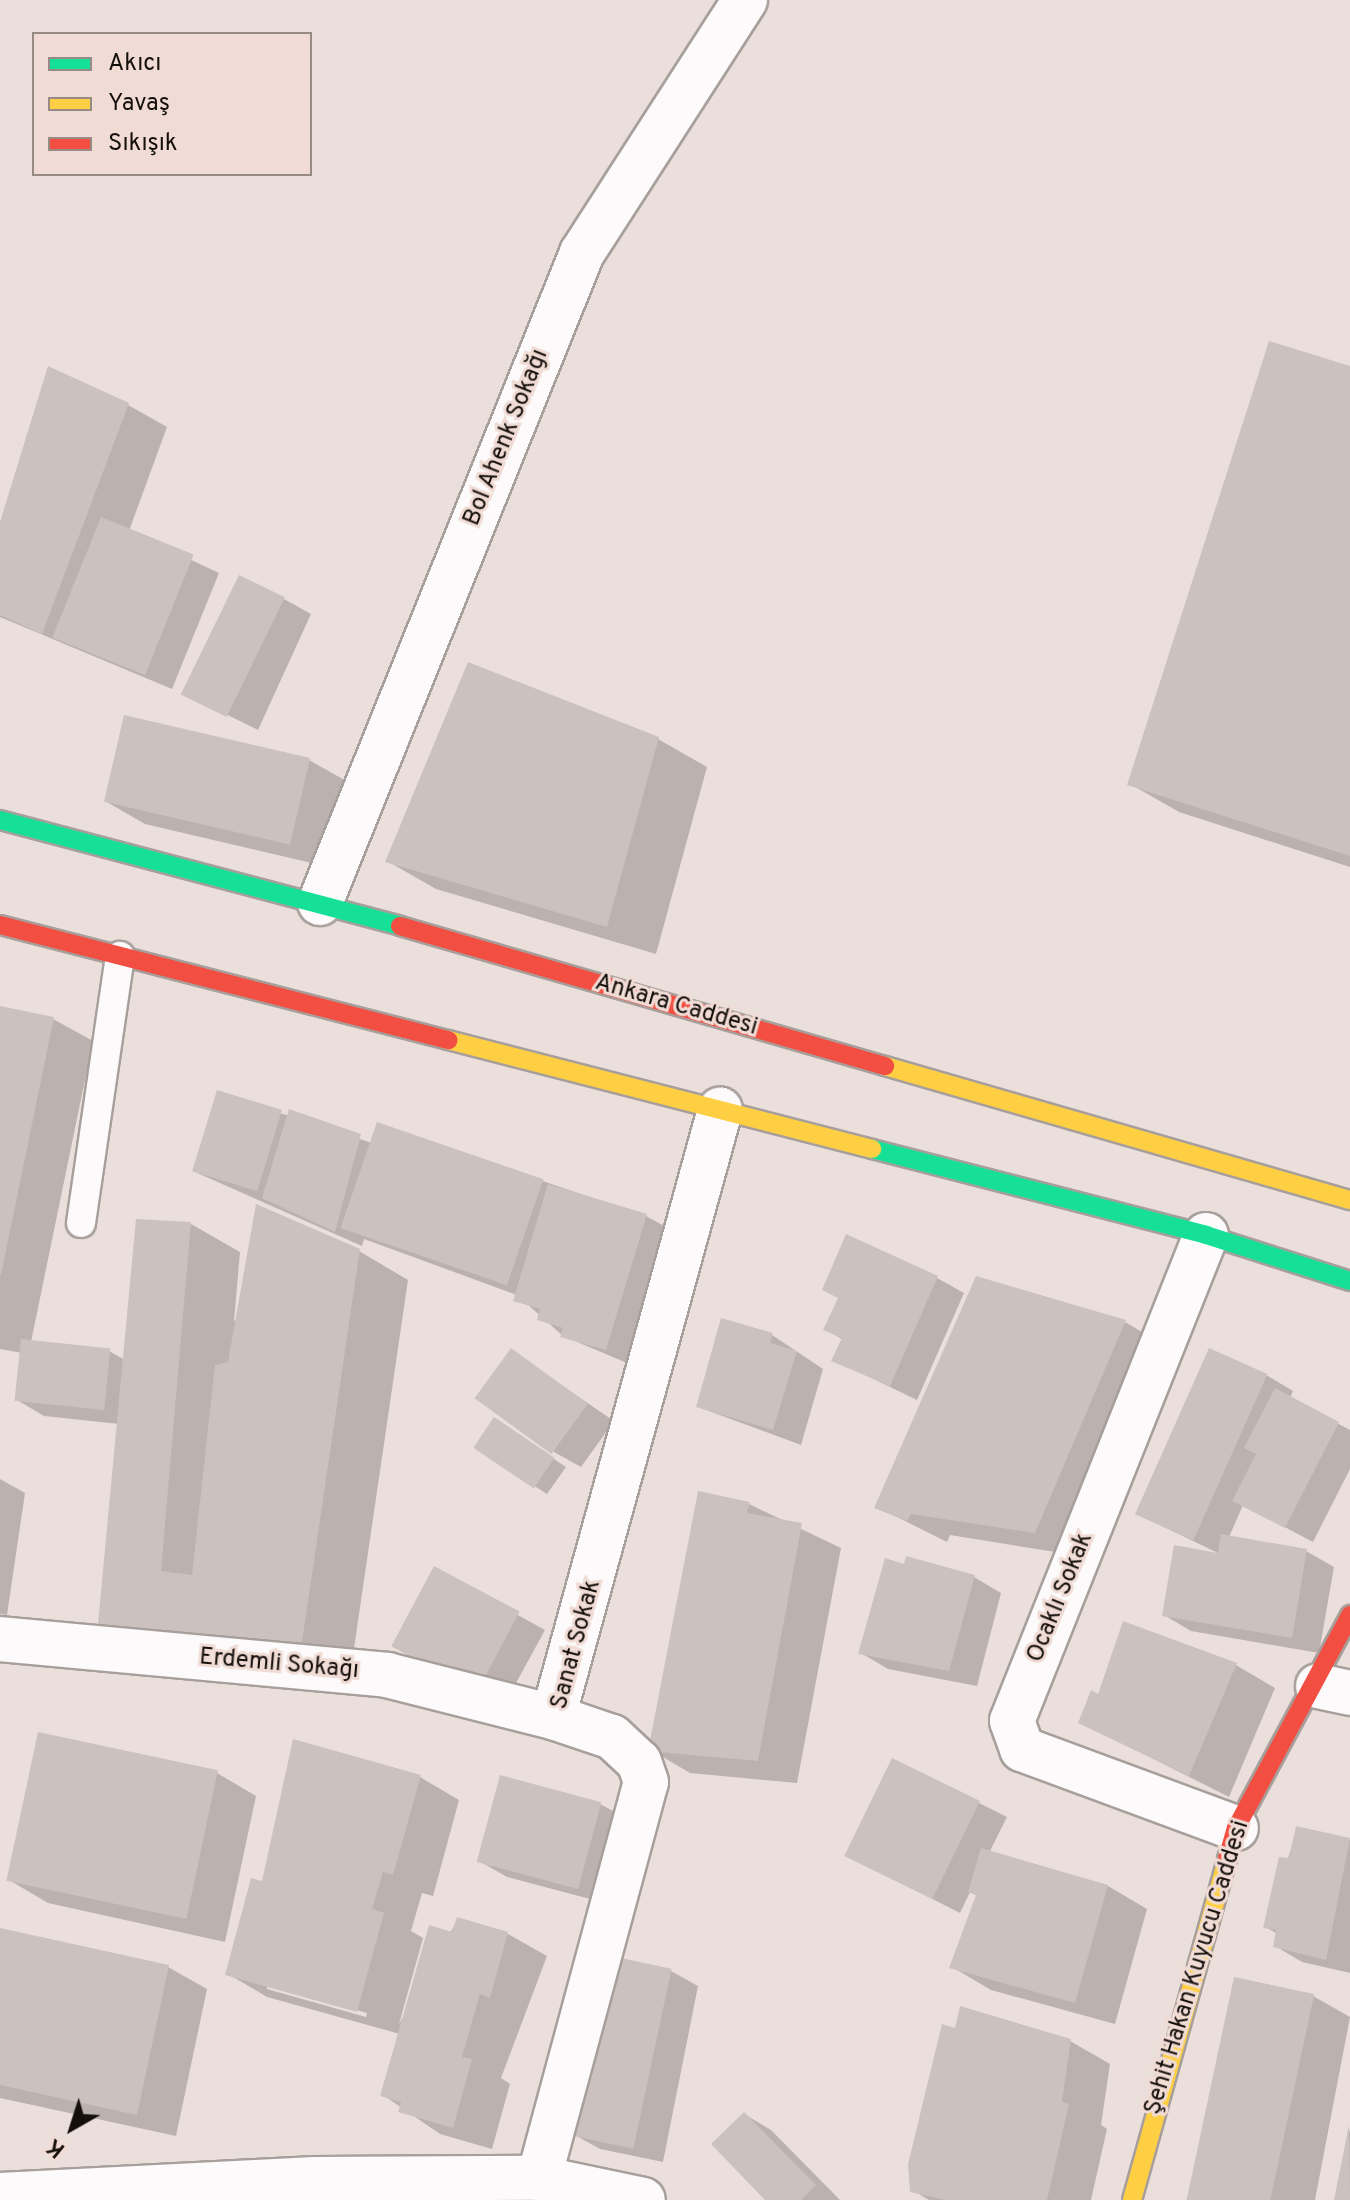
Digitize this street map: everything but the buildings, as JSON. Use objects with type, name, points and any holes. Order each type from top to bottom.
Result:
[{"type":"main road","name":"Ankara Caddesi","points":[[0,820],[320,903],[1350,1200]]},
{"type":"main road","points":[[0,925],[1206,1235],[1350,1281]]},
{"type":"main road","name":"Şehit Hakan Kuyucu Caddesi","points":[[1132,2200],[1236,1828],[1334,1690],[1350,1615]]},
{"type":"street","name":"Bol Ahenk Sokağı","points":[[320,903],[582,253],[745,0]]},
{"type":"street","name":"Sanat Sokak","points":[[539,2178],[646,1782],[639,1762],[612,1737],[553,1717],[720,1110]]},
{"type":"street","name":"Ocaklı Sokak","points":[[1206,1235],[1012,1721],[1022,1749],[1236,1828]]},
{"type":"street","name":"Erdemli Sokağı","points":[[0,1639],[387,1675],[553,1717]]},
{"type":"street","points":[[0,2195],[315,2179],[539,2178],[643,2200]]},
{"type":"lane","points":[[81,1223],[120,956]]},
{"type":"traffic: fast","points":[[0,820],[400,926]]},
{"type":"traffic: fast","points":[[872,1149],[1206,1235],[1350,1281]]},
{"type":"traffic: slow","points":[[448,1040],[872,1149]]},
{"type":"traffic: slow","points":[[885,1066],[1350,1200]]},
{"type":"traffic: slow","points":[[1132,2200],[1227,1859]]},
{"type":"traffic: jam","points":[[0,925],[448,1040]]},
{"type":"traffic: jam","points":[[400,926],[885,1066]]},
{"type":"traffic: jam","points":[[1227,1859],[1236,1828],[1350,1615]]}]
